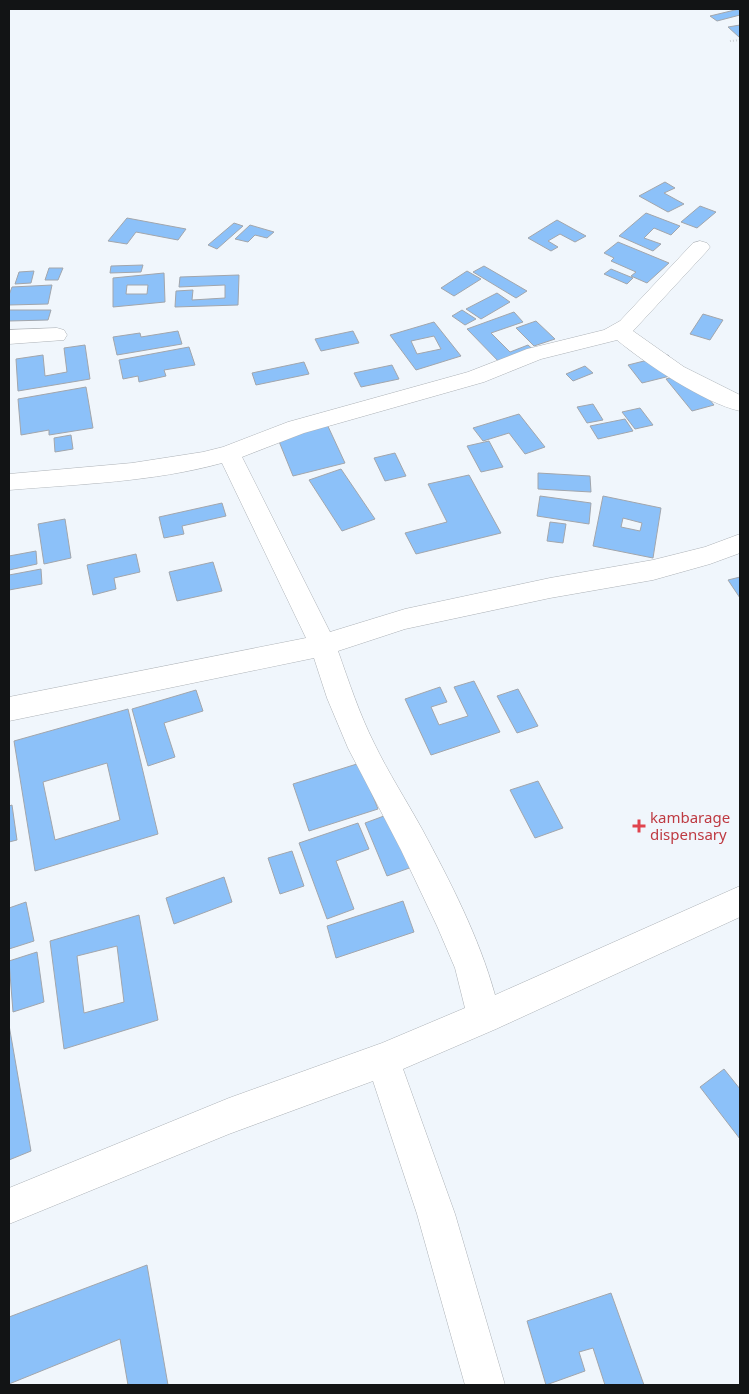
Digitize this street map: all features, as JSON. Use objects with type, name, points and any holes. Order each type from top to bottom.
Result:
[{"type":"street","points":[[9,482],[178,465],[229,453],[296,427],[445,386],[534,354],[611,335],[619,332],[654,298],[700,247]]},
{"type":"street","points":[[619,332],[635,346],[662,364],[740,404]]},
{"type":"street","points":[[9,337],[57,335]]},
{"type":"street","points":[[229,453],[323,645],[362,748],[412,840],[449,917],[471,968],[484,1017]]},
{"type":"street","points":[[9,709],[50,699],[160,679],[323,645],[405,619],[550,588],[653,570],[710,555],[740,543]]},
{"type":"street","points":[[9,1206],[229,1116],[383,1060],[484,1017],[740,901]]},
{"type":"street","points":[[383,1060],[436,1214],[485,1385]]},
{"type":"path","points":[[730,41],[740,40]]},
{"type":"building","points":[[739,9],[740,15],[717,21],[710,16]]},
{"type":"building","points":[[740,25],[739,37],[728,27]]},
{"type":"building","points":[[665,182],[675,188],[664,193],[684,204],[668,212],[639,196]]},
{"type":"building","points":[[700,206],[716,212],[697,228],[681,222]]},
{"type":"building","points":[[646,213],[680,226],[671,235],[654,228],[644,238],[661,244],[653,251],[619,236]]},
{"type":"building","points":[[127,218],[186,229],[178,240],[136,232],[127,244],[108,241]]},
{"type":"building","points":[[557,220],[586,236],[575,242],[560,234],[548,241],[558,247],[551,251],[528,238]]},
{"type":"building","points":[[234,223],[243,226],[217,249],[208,245]]},
{"type":"building","points":[[250,225],[274,232],[267,238],[255,235],[248,242],[235,239]]},
{"type":"building","points":[[618,242],[669,263],[647,283],[631,276],[636,272],[611,261],[614,258],[604,253]]},
{"type":"building","points":[[143,265],[141,272],[110,273],[111,266]]},
{"type":"building","points":[[484,266],[527,291],[516,298],[473,272]]},
{"type":"building","points":[[49,268],[63,268],[58,280],[45,280]]},
{"type":"building","points":[[611,269],[633,278],[627,284],[604,274]]},
{"type":"building","points":[[34,271],[31,283],[15,284],[19,272]]},
{"type":"building","points":[[467,271],[481,279],[454,296],[441,288]]},
{"type":"building","points":[[164,273],[165,302],[113,307],[113,278]],"holes":[[[127,285],[148,285],[147,294],[126,294]]]},
{"type":"building","points":[[239,275],[238,305],[175,307],[176,291],[193,290],[192,300],[225,298],[225,285],[179,287],[180,277]]},
{"type":"building","points":[[52,285],[48,304],[9,305],[9,295],[12,287]]},
{"type":"building","points":[[497,293],[510,302],[481,319],[466,309]]},
{"type":"building","points":[[9,310],[51,310],[48,320],[9,321]]},
{"type":"building","points":[[462,310],[476,319],[465,325],[452,316]]},
{"type":"building","points":[[514,312],[523,322],[491,333],[510,352],[528,345],[538,354],[504,367],[467,329]]},
{"type":"building","points":[[703,314],[723,320],[710,340],[690,334]]},
{"type":"building","points":[[536,321],[555,339],[534,346],[516,328]]},
{"type":"building","points":[[434,322],[461,356],[416,370],[390,335]],"holes":[[[434,336],[441,349],[417,354],[411,341]]]},
{"type":"building","points":[[178,331],[182,344],[117,355],[113,337],[140,333],[141,337]]},
{"type":"building","points":[[353,331],[359,343],[321,351],[315,339]]},
{"type":"building","points":[[85,345],[90,379],[18,391],[16,359],[43,355],[45,376],[67,372],[64,348]]},
{"type":"building","points":[[189,347],[195,365],[164,370],[166,376],[139,382],[138,376],[123,379],[119,360]]},
{"type":"building","points":[[668,355],[682,373],[642,383],[628,365]]},
{"type":"building","points":[[304,362],[309,374],[256,385],[252,373]]},
{"type":"building","points":[[392,365],[399,379],[361,387],[354,373]]},
{"type":"building","points":[[585,366],[593,373],[573,381],[566,374]]},
{"type":"building","points":[[687,373],[714,405],[692,411],[666,379]]},
{"type":"building","points":[[86,387],[93,428],[49,435],[49,430],[21,435],[18,399]]},
{"type":"building","points":[[593,404],[603,420],[587,423],[577,407]]},
{"type":"building","points":[[640,408],[653,425],[635,429],[622,412]]},
{"type":"building","points":[[519,414],[545,447],[525,454],[509,433],[483,441],[473,428]]},
{"type":"building","points":[[625,419],[633,431],[598,439],[590,426]]},
{"type":"building","points":[[326,422],[345,463],[293,476],[276,434]]},
{"type":"building","points":[[71,435],[73,449],[55,452],[54,438]]},
{"type":"building","points":[[489,441],[503,467],[481,472],[467,446]]},
{"type":"building","points":[[395,453],[406,476],[385,481],[374,458]]},
{"type":"building","points":[[341,469],[375,519],[342,531],[309,480]]},
{"type":"building","points":[[538,473],[590,476],[591,492],[538,489]]},
{"type":"building","points":[[469,475],[501,533],[416,554],[405,533],[447,522],[428,484]]},
{"type":"building","points":[[540,496],[591,503],[589,524],[537,516]]},
{"type":"building","points":[[603,496],[661,508],[653,558],[593,546]],"holes":[[[623,518],[642,523],[640,531],[621,527]]]},
{"type":"building","points":[[222,503],[226,516],[182,526],[184,534],[164,538],[159,517]]},
{"type":"building","points":[[65,519],[71,558],[44,564],[38,524]]},
{"type":"building","points":[[550,522],[566,524],[563,543],[547,541]]},
{"type":"building","points":[[36,551],[37,564],[9,570],[9,556]]},
{"type":"building","points":[[136,554],[140,572],[114,578],[116,589],[93,595],[87,565]]},
{"type":"building","points":[[213,562],[222,591],[177,601],[169,572]]},
{"type":"building","points":[[41,569],[42,584],[9,590],[9,575]]},
{"type":"building","points":[[740,577],[740,598],[728,580]]},
{"type":"building","points":[[474,681],[500,732],[431,755],[405,699],[440,687],[447,702],[431,707],[439,725],[468,716],[454,687]]},
{"type":"building","points":[[518,689],[538,726],[517,733],[497,696]]},
{"type":"building","points":[[196,690],[203,711],[164,723],[175,757],[148,766],[132,709]]},
{"type":"building","points":[[128,709],[158,834],[35,871],[14,741]],"holes":[[[107,763],[120,820],[55,840],[43,782]]]},
{"type":"building","points":[[360,763],[378,809],[309,831],[293,784]]},
{"type":"building","points":[[538,781],[563,828],[535,838],[510,790]]},
{"type":"building","points":[[12,805],[17,840],[9,842],[9,806]]},
{"type":"building","points":[[392,813],[415,866],[387,876],[365,823]]},
{"type":"building","points":[[358,823],[369,849],[336,861],[354,909],[327,919],[299,843]]},
{"type":"building","points":[[292,851],[304,886],[280,894],[268,858]]},
{"type":"building","points":[[224,877],[232,902],[174,924],[166,898]]},
{"type":"building","points":[[403,901],[414,932],[336,958],[327,926]]},
{"type":"building","points":[[26,902],[34,941],[9,949],[9,908]]},
{"type":"building","points":[[139,915],[158,1020],[64,1049],[50,941]],"holes":[[[117,946],[124,1002],[84,1013],[77,956]]]},
{"type":"building","points":[[37,952],[44,1002],[13,1012],[9,961]]},
{"type":"building","points":[[9,1025],[31,1151],[9,1160]]},
{"type":"building","points":[[724,1069],[740,1089],[740,1139],[700,1087]]},
{"type":"building","points":[[147,1265],[168,1385],[128,1385],[120,1339],[9,1384],[9,1317]]},
{"type":"building","points":[[611,1293],[644,1385],[605,1385],[593,1348],[579,1352],[585,1371],[546,1385],[527,1321]]},
{"type":"place","name":"kambarage dispensary","points":[[639,826]]}]
